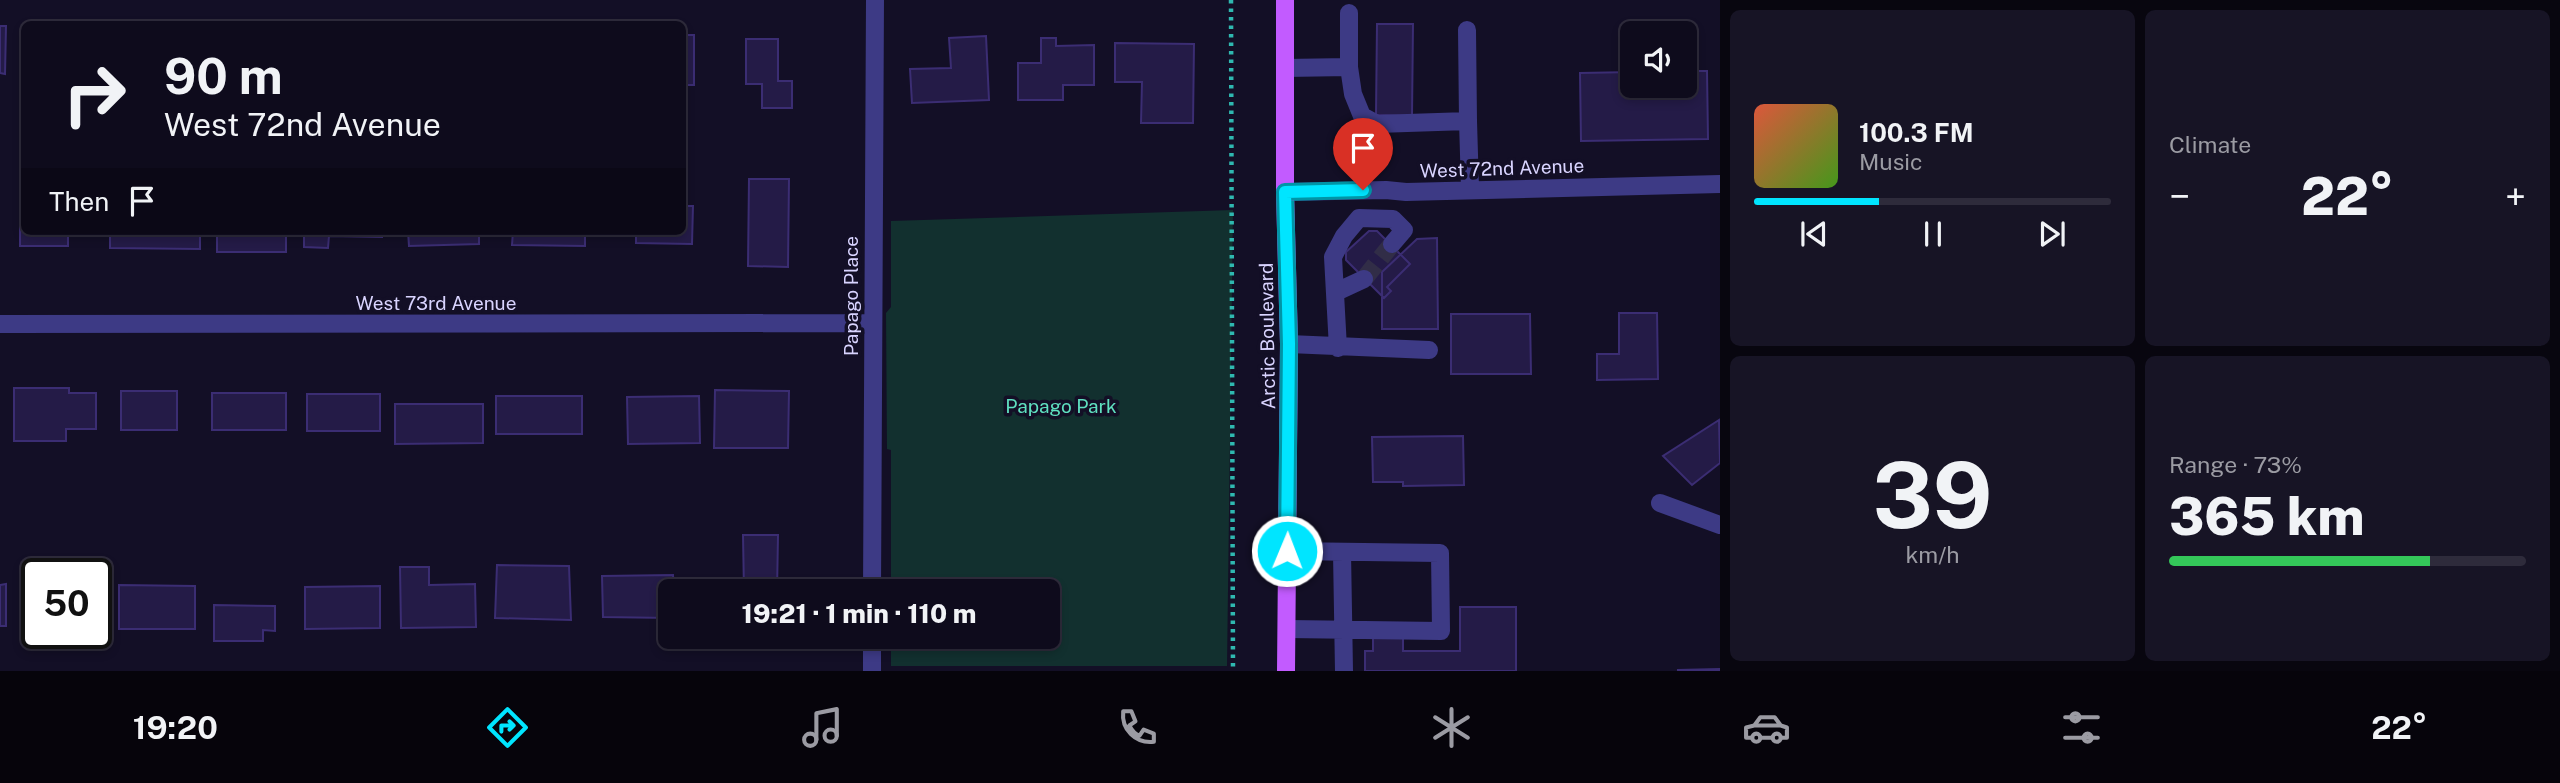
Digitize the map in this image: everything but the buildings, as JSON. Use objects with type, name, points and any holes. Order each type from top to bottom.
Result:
[{"type":"main road","name":"Arctic Boulevard","points":[[1285,0],[1285,192],[1289,344],[1286,671]]},
{"type":"street","name":"Papago Place","points":[[872,579],[875,0]]},
{"type":"street","points":[[1349,13],[1349,66],[1353,94],[1362,116],[1377,124],[1468,121]]},
{"type":"street","points":[[1467,30],[1470,188]]},
{"type":"street","points":[[1285,68],[1349,66]]},
{"type":"street","name":"West 72nd Avenue","points":[[1285,192],[1406,192],[1470,188],[1720,184]]},
{"type":"street","points":[[1393,219],[1406,192]]},
{"type":"street","points":[[1338,348],[1333,257],[1344,236],[1359,218],[1393,219],[1404,230],[1392,244]]},
{"type":"street","points":[[1336,292],[1364,279]]},
{"type":"street","name":"West 73rd Avenue","points":[[0,324],[872,323]]},
{"type":"street","points":[[1289,344],[1429,350]]},
{"type":"street","points":[[1660,503],[1720,525]]},
{"type":"street","points":[[1287,551],[1440,553],[1441,631],[1287,629]]},
{"type":"street","points":[[1342,552],[1344,671]]},
{"type":"street","points":[[872,649],[872,671]]},
{"type":"path","points":[[1231,0],[1233,671]]},
{"type":"green space","name":"Papago Park","points":[[1233,210],[1227,666],[891,666],[891,649],[1060,649],[1060,579],[891,579],[891,450],[887,449],[886,313],[891,307],[891,221]]},
{"type":"tunnel","points":[[1364,279],[1392,244]]},
{"type":"route","points":[[1287,551],[1289,344],[1285,192],[1363,190]]}]
